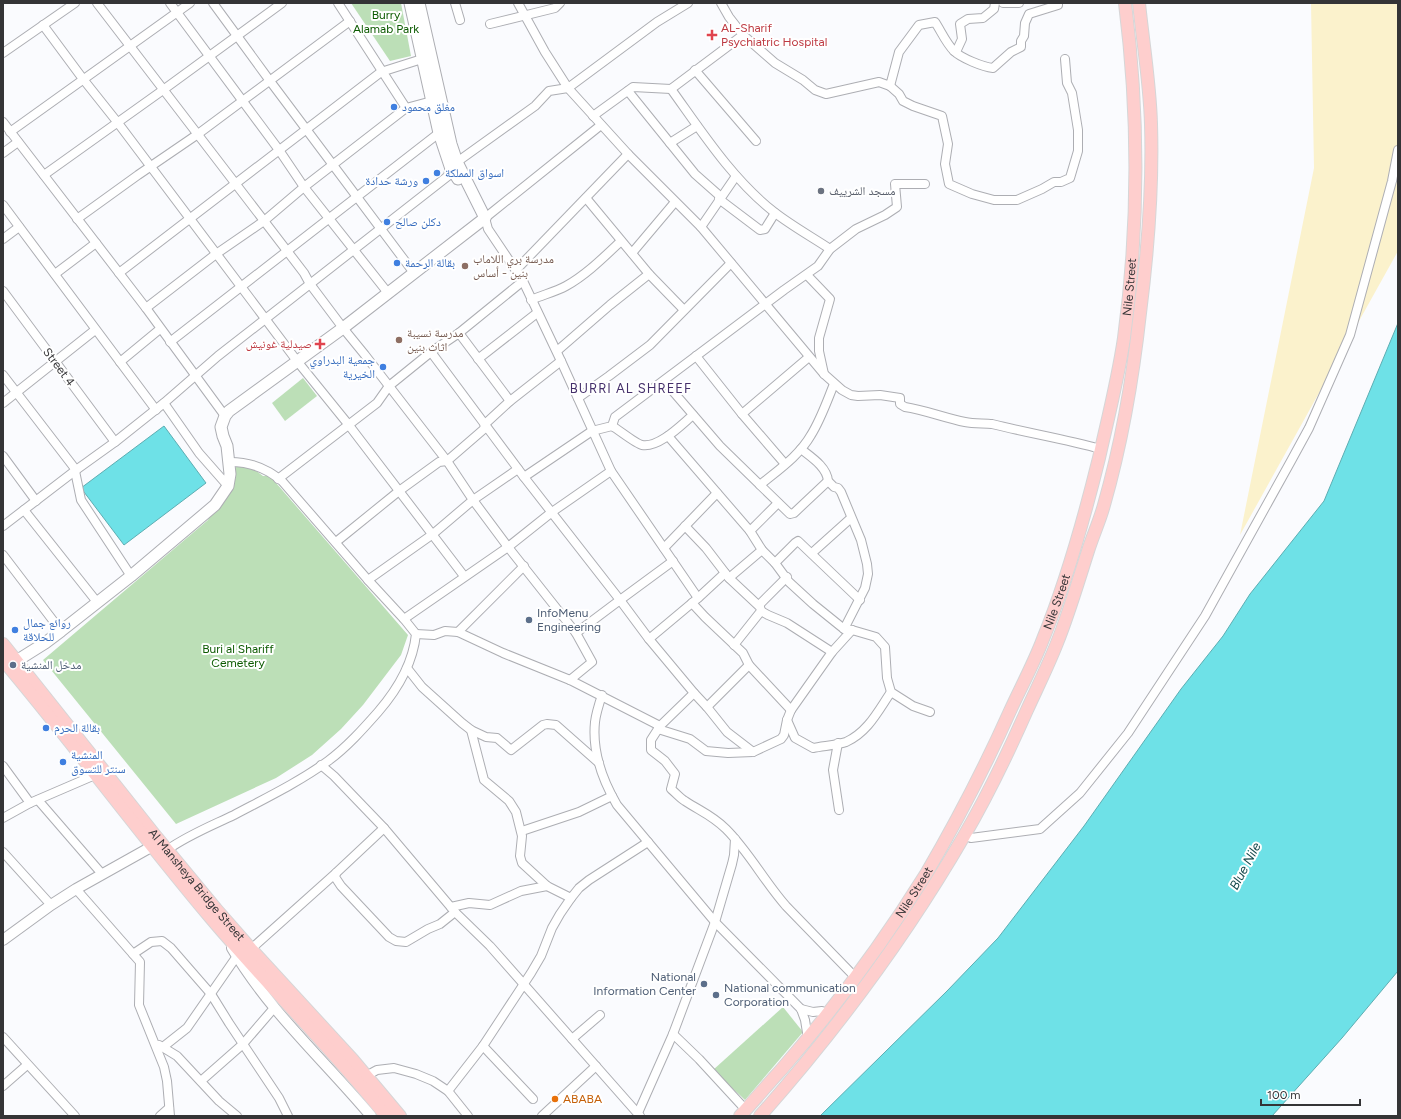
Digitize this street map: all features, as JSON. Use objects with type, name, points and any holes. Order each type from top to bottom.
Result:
[{"type":"main road","points":[[8,661],[45,644],[131,576],[208,511],[222,496],[228,486],[230,462],[221,427],[225,416],[229,411],[343,328],[414,273],[484,222],[439,133],[410,3]]},
{"type":"main road","points":[[419,3],[451,144],[454,164]]},
{"type":"main road","name":"Nile Street","points":[[743,1113],[828,1014],[895,922],[926,873],[978,780],[989,757],[1043,640],[1063,584],[1081,527],[1114,399],[1124,338],[1132,261],[1136,178],[1134,96],[1125,3]]},
{"type":"main road","name":"Nile Street","points":[[760,1116],[822,1044],[864,990],[909,924],[965,834],[1001,767],[1057,644],[1077,588],[1102,511],[1127,402],[1137,344],[1146,263],[1149,217],[1151,125],[1150,91],[1139,3]]},
{"type":"main road","points":[[227,446],[228,423],[230,418],[248,404],[254,393]]},
{"type":"main road","points":[[1086,508],[1091,511],[1102,511]]},
{"type":"main road","points":[[1081,527],[1088,526],[1095,532]]},
{"type":"main road","name":"Al Mansheya Bridge Street","points":[[3,644],[8,661],[151,847],[224,934],[386,1116]]},
{"type":"main road","name":"Al Mansheya Bridge Street","points":[[8,661],[251,949],[366,1076],[400,1116]]},
{"type":"main road","points":[[989,757],[992,764],[1001,767]]},
{"type":"main road","points":[[978,780],[984,781],[990,788]]},
{"type":"street","points":[[3,53],[75,3]]},
{"type":"street","points":[[97,3],[309,280],[310,284],[343,328],[447,461],[508,547],[576,633],[592,662],[570,680]]},
{"type":"street","points":[[170,3],[279,150],[304,187],[388,293]]},
{"type":"street","points":[[10,132],[190,3]]},
{"type":"street","points":[[213,3],[236,36],[414,273]]},
{"type":"street","points":[[44,175],[282,3]]},
{"type":"street","points":[[338,3],[381,72],[406,108]]},
{"type":"street","points":[[456,3],[460,20]]},
{"type":"street","points":[[518,3],[524,16],[568,88],[628,154],[701,227],[809,357],[834,384],[851,395],[880,395],[900,398],[900,404],[905,407],[966,422],[991,424],[1081,443],[1101,449]]},
{"type":"street","points":[[490,24],[555,8],[560,3]]},
{"type":"street","points":[[3,526],[116,442],[156,410],[218,356],[448,176],[454,164],[535,106],[549,91],[568,88],[657,22],[688,3]]},
{"type":"street","points":[[721,3],[729,17],[743,35],[775,63],[803,80],[815,90],[826,94],[879,82],[890,86],[899,94],[903,101],[942,116],[948,144],[945,164],[949,184],[972,194],[994,200],[1016,200],[1054,182],[1061,182],[1070,178],[1078,151],[1078,130],[1072,93],[1067,83],[1065,59]]},
{"type":"street","points":[[954,51],[956,52],[962,39],[960,24],[968,19],[983,18],[994,9],[995,3]]},
{"type":"street","points":[[1003,3],[1019,3]]},
{"type":"street","points":[[890,86],[900,52],[919,25],[935,22],[954,51],[968,60],[989,68],[993,68],[1011,52],[1021,47],[1025,23],[1029,14],[1058,5],[1058,3]]},
{"type":"street","points":[[77,219],[198,134],[350,21]]},
{"type":"street","points":[[43,25],[216,254],[464,576]]},
{"type":"street","points":[[593,116],[633,87],[671,89],[743,35]]},
{"type":"street","points":[[119,273],[381,72],[422,59]]},
{"type":"street","points":[[695,70],[756,141]]},
{"type":"street","points":[[671,89],[697,126],[736,176],[775,213],[830,249]]},
{"type":"street","points":[[628,91],[695,174],[720,198],[760,230],[764,229],[775,213]]},
{"type":"street","points":[[146,308],[216,254],[264,221],[332,164],[406,108],[432,101]]},
{"type":"street","points":[[3,122],[146,308],[225,416]]},
{"type":"street","points":[[601,125],[484,222],[523,281],[537,313],[557,351],[592,431],[612,472],[673,561],[695,601],[743,653],[749,665],[791,710]]},
{"type":"street","points":[[670,143],[697,126]]},
{"type":"street","points":[[170,342],[439,133]]},
{"type":"street","points":[[3,153],[18,142]]},
{"type":"street","points":[[965,834],[971,838],[1040,829],[1080,793],[1128,734],[1205,616],[1292,462],[1309,428],[1350,335],[1392,181],[1398,150]]},
{"type":"street","points":[[516,270],[628,154]]},
{"type":"street","points":[[701,227],[736,176]]},
{"type":"street","points":[[612,426],[616,417],[696,356],[807,275],[822,261],[830,249],[861,226],[885,215],[897,207],[894,184],[925,184]]},
{"type":"street","points":[[586,198],[649,274],[684,310]]},
{"type":"street","points":[[632,253],[675,202]]},
{"type":"street","points":[[3,205],[156,410]]},
{"type":"street","points":[[3,239],[19,227]]},
{"type":"street","points":[[531,300],[565,286],[578,278],[621,241]]},
{"type":"street","points":[[54,274],[96,243]]},
{"type":"street","points":[[578,398],[650,345],[731,263]]},
{"type":"street","points":[[557,351],[610,305],[649,274]]},
{"type":"street","points":[[807,275],[830,299],[819,338],[819,351],[824,374]]},
{"type":"street","points":[[278,479],[377,403],[389,386],[431,352],[459,333],[523,281]]},
{"type":"street","name":"Street 4","points":[[3,291],[116,442]]},
{"type":"street","points":[[478,359],[537,313]]},
{"type":"street","points":[[120,362],[160,329]]},
{"type":"street","points":[[3,402],[95,330]]},
{"type":"street","points":[[459,333],[510,401]]},
{"type":"street","points":[[431,352],[518,469],[649,639],[727,732],[753,752]]},
{"type":"street","points":[[696,356],[742,414],[785,464]]},
{"type":"street","points":[[742,414],[809,357]]},
{"type":"street","points":[[336,542],[399,491],[438,462],[447,461],[484,429],[485,424],[510,401],[561,361]]},
{"type":"street","points":[[3,375],[76,471],[81,500],[131,576]]},
{"type":"street","points":[[664,381],[720,446],[789,514],[792,514],[828,481]]},
{"type":"street","points":[[760,485],[801,449],[811,436],[817,426],[834,384]]},
{"type":"street","points":[[164,403],[199,453],[228,486]]},
{"type":"street","points":[[524,476],[592,431],[612,426],[641,445],[652,444],[668,436],[693,415]]},
{"type":"street","points":[[668,436],[750,532],[762,550],[775,563],[789,582],[804,596],[848,630],[876,637],[885,647],[887,678],[891,692],[913,706],[930,712]]},
{"type":"street","points":[[416,634],[434,635],[445,631],[458,632],[503,653],[570,680],[602,695],[659,728],[690,739],[706,751],[728,753],[753,752],[781,739],[784,735],[791,710],[848,630],[865,588],[868,574],[861,540],[841,492],[828,481],[827,476],[820,465],[801,449]]},
{"type":"street","points":[[3,456],[36,501]]},
{"type":"street","points":[[167,850],[198,831],[277,793],[329,760],[363,729],[391,697],[400,684],[414,652],[416,634],[290,490],[270,472],[248,464],[230,462]]},
{"type":"street","points":[[368,580],[432,534],[474,500],[518,469]]},
{"type":"street","points":[[404,619],[464,576],[508,547],[552,512],[612,472]]},
{"type":"street","points":[[664,548],[717,493]]},
{"type":"street","points":[[750,532],[778,503]]},
{"type":"street","points":[[24,510],[97,602]]},
{"type":"street","points":[[812,553],[851,518]]},
{"type":"street","points":[[685,526],[706,548],[727,575],[768,615],[787,623],[832,652]]},
{"type":"street","points":[[775,563],[798,541],[860,600]]},
{"type":"street","points":[[649,639],[727,575],[762,550]]},
{"type":"street","points":[[3,555],[61,631]]},
{"type":"street","points":[[576,633],[673,561]]},
{"type":"street","points":[[458,632],[524,566]]},
{"type":"street","points":[[734,645],[760,608],[787,578]]},
{"type":"street","points":[[707,707],[749,665]]},
{"type":"street","points":[[407,668],[422,687],[471,730],[486,737],[497,738],[511,750],[543,725],[547,724],[556,726],[599,763]]},
{"type":"street","points":[[787,720],[795,738],[813,748],[846,742],[867,728],[891,692]]},
{"type":"street","points":[[694,693],[659,728],[651,740],[651,750],[665,761],[676,774],[671,789],[685,801],[717,820],[748,854],[781,901],[855,977]]},
{"type":"street","points":[[602,695],[595,721],[595,741],[599,763],[612,796],[624,814],[715,922],[801,1008],[813,1012],[822,1011],[828,1014]]},
{"type":"street","points":[[471,730],[484,780],[495,791],[509,801],[516,812],[522,831],[520,856],[522,863],[547,886],[571,898]]},
{"type":"street","points":[[838,743],[834,770],[839,810]]},
{"type":"street","points":[[321,765],[334,776],[384,828],[453,910],[490,946],[639,1114],[673,1034],[715,922],[732,864],[735,839]]},
{"type":"street","points":[[3,766],[34,802],[102,874]]},
{"type":"street","points":[[3,818],[34,802],[95,775]]},
{"type":"street","points":[[522,831],[579,812],[612,796]]},
{"type":"street","points":[[251,949],[384,828]]},
{"type":"street","points":[[448,1091],[483,1046],[536,964],[552,928],[560,914],[579,888],[648,842]]},
{"type":"street","points":[[3,940],[51,905],[76,889],[151,847]]},
{"type":"street","points":[[3,852],[51,905]]},
{"type":"street","points":[[336,873],[335,876],[341,886],[389,937],[406,942],[440,924],[453,910],[469,903],[490,905],[521,891],[547,886]]},
{"type":"street","points":[[76,889],[140,962],[139,1005],[164,1067],[167,1081],[170,1112],[160,1116]]},
{"type":"street","points":[[224,934],[244,968],[274,1008],[371,1116]]},
{"type":"street","points":[[133,954],[151,942],[162,941],[171,948],[211,994],[244,1044],[288,1116]]},
{"type":"street","points":[[163,1047],[187,1028],[237,956]]},
{"type":"street","points":[[201,1081],[244,1044],[274,1008]]},
{"type":"street","points":[[801,1008],[805,1020],[808,1039]]},
{"type":"street","points":[[572,1039],[600,1015]]},
{"type":"street","points":[[673,1034],[699,1059],[743,1113]]},
{"type":"street","points":[[3,1037],[75,1116]]},
{"type":"street","points":[[154,1041],[177,1056],[237,1116]]},
{"type":"street","points":[[483,1046],[533,1099]]},
{"type":"street","points":[[3,1086],[27,1065]]},
{"type":"street","points":[[542,1116],[596,1066]]},
{"type":"street","points":[[366,1076],[377,1070],[394,1068],[416,1074],[433,1081],[448,1091],[468,1116]]},
{"type":"green space","name":"Burry Alamab Park","points":[[351,3],[401,3],[411,56],[390,61]]},
{"type":"green space","points":[[303,378],[317,396],[285,421],[272,403]]},
{"type":"green space","name":"Buri al Shariff Cemetery","points":[[240,459],[263,476],[270,476],[408,635],[401,655],[363,705],[341,729],[312,755],[276,778],[176,824],[43,660],[208,520]]},
{"type":"green space","points":[[783,1007],[803,1032],[745,1100],[713,1070]]},
{"type":"sand","points":[[1311,3],[1398,3],[1398,251],[1240,535],[1314,168]]},
{"type":"water","name":"Blue Nile","points":[[1398,323],[1398,971],[1342,1038],[1272,1116],[820,1116],[947,991],[998,938],[1084,826],[1181,689],[1223,636],[1250,594],[1324,501]]},
{"type":"water","points":[[164,426],[206,483],[124,545],[81,488]]},
{"type":"place","name":"AL-Sharif Psychiatric Hospital","points":[[712,35]]},
{"type":"place","name":"مغلق محمود","points":[[394,107]]},
{"type":"place","name":"اسواق المملكة","points":[[437,173]]},
{"type":"place","name":"ورشة حدادة","points":[[426,181]]},
{"type":"place","name":"مسجد الشرييف","points":[[821,191]]},
{"type":"place","name":"دكلن صالح","points":[[387,222]]},
{"type":"place","name":"بقالة الرحمة","points":[[397,263]]},
{"type":"place","name":"مدرسة بري اللاماب بنين - أساس","points":[[465,266]]},
{"type":"place","name":"مدرسة نسيبة اثاث بنين","points":[[399,340]]},
{"type":"place","name":"صيدلية غونيش","points":[[320,344]]},
{"type":"place","name":"جمعية البدراوي الخيرية","points":[[383,367]]},
{"type":"place","name":"InfoMenu Engineering","points":[[529,620]]},
{"type":"place","name":"روائع جمال للحلاقة","points":[[15,630]]},
{"type":"place","name":"مدخل المنشية","points":[[13,665]]},
{"type":"place","name":"بقالة الحرم","points":[[46,728]]},
{"type":"place","name":"المنشية سنتر للتسوق","points":[[63,762]]},
{"type":"place","name":"National Information Center","points":[[704,984]]},
{"type":"place","name":"National communication Corporation","points":[[716,995]]},
{"type":"place","name":"ABABA","points":[[555,1099]]},
{"type":"district","name":"BURRI AL SHREEF","points":[[631,388]]}]
